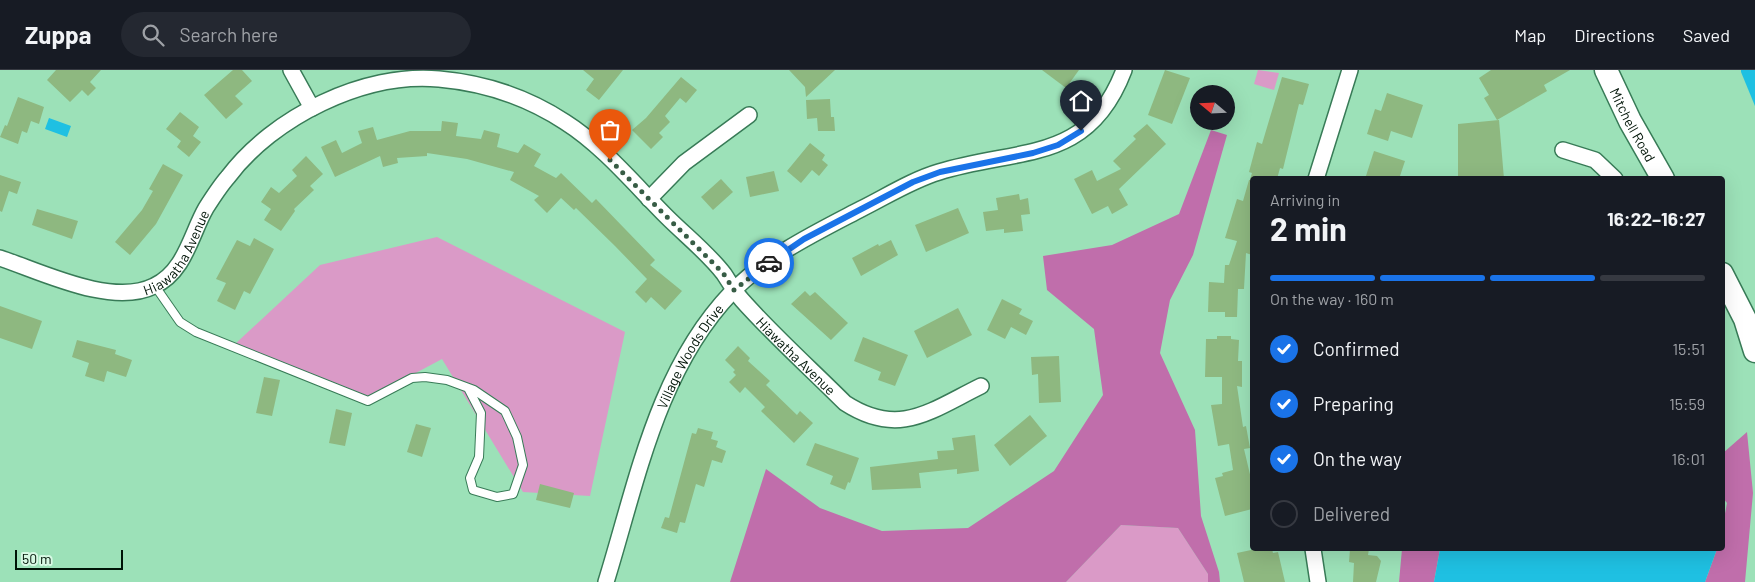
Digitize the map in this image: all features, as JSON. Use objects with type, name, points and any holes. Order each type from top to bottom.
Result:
[{"type":"main road","name":"Mitchell Road","points":[[1606,70],[1659,176]]},
{"type":"main road","points":[[1725,280],[1745,319],[1755,351]]},
{"type":"street","points":[[291,70],[312,108]]},
{"type":"street","name":"Village Woods Drive","points":[[606,582],[655,422],[670,382],[692,344],[734,290],[804,239],[913,182],[940,172],[1033,153],[1058,145],[1081,131],[1101,113],[1116,91],[1124,70]]},
{"type":"street","points":[[1317,176],[1350,70]]},
{"type":"street","name":"Hiawatha Avenue","points":[[0,258],[105,292],[123,294],[155,286],[170,276],[180,263],[206,208],[229,175],[255,147],[287,122],[312,108],[358,89],[396,81],[436,78],[475,84],[507,93],[537,106],[566,122],[596,147],[649,199],[723,273],[734,290],[845,402],[860,412],[876,418],[895,421],[915,418],[981,386]]},
{"type":"street","points":[[649,199],[684,163],[749,116]]},
{"type":"street","points":[[1563,150],[1595,160],[1612,176]]},
{"type":"street","points":[[1313,551],[1318,582]]},
{"type":"lane","points":[[155,286],[180,322],[196,332],[368,401],[412,378],[425,377],[447,380],[468,388],[505,411],[517,437],[523,465],[513,494],[497,497],[473,490],[470,478],[479,458],[481,413],[468,388]]},
{"type":"shaded area","points":[[1258,70],[1279,73],[1274,90],[1254,84]]},
{"type":"shaded area","points":[[1211,130],[1227,135],[1193,255],[1170,300],[1160,353],[1195,430],[1201,516],[1219,572],[1220,582],[1208,582],[1208,574],[1178,528],[1121,525],[1066,582],[730,582],[766,469],[820,508],[882,531],[968,528],[1054,471],[1103,395],[1094,329],[1047,290],[1043,256],[1112,245],[1179,214]]},
{"type":"shaded area","points":[[437,237],[625,332],[590,496],[523,492],[442,359],[369,398],[234,345],[320,265]]},
{"type":"shaded area","points":[[1747,432],[1753,493],[1745,582],[1705,582],[1716,551],[1725,551],[1725,514],[1727,503],[1725,500],[1725,451]]},
{"type":"shaded area","points":[[1121,525],[1178,528],[1208,574],[1208,582],[1066,582]]},
{"type":"shaded area","points":[[1402,551],[1440,551],[1434,582],[1399,582]]},
{"type":"water","points":[[1741,70],[1755,70],[1755,106],[1741,72]]},
{"type":"water","points":[[49,118],[71,126],[67,137],[45,129]]},
{"type":"water","points":[[1440,551],[1716,551],[1705,582],[1434,582]]},
{"type":"building","points":[[56,70],[101,70],[90,82],[96,88],[88,96],[82,90],[70,102],[47,80]]},
{"type":"building","points":[[233,70],[242,70],[252,81],[235,96],[243,104],[226,119],[204,95]]},
{"type":"building","points":[[583,70],[623,70],[599,100],[586,90],[594,79]]},
{"type":"building","points":[[789,70],[835,70],[806,97],[805,87]]},
{"type":"building","points":[[1042,70],[1079,70],[1066,88]]},
{"type":"building","points":[[1165,70],[1190,78],[1172,124],[1148,115]]},
{"type":"building","points":[[1491,70],[1570,70],[1544,85],[1547,91],[1497,120],[1484,98],[1489,95],[1479,78]]},
{"type":"building","points":[[681,77],[697,90],[686,103],[680,98],[665,116],[670,122],[659,133],[663,137],[651,149],[632,130],[646,118]]},
{"type":"building","points":[[1282,77],[1309,84],[1303,105],[1299,104],[1283,169],[1280,168],[1278,176],[1251,176],[1252,173],[1249,172],[1257,142],[1262,144]]},
{"type":"building","points":[[1387,93],[1423,105],[1412,138],[1391,131],[1388,141],[1367,134],[1375,109],[1381,111]]},
{"type":"building","points":[[18,97],[44,107],[39,124],[31,121],[27,133],[22,131],[18,144],[0,137],[5,125],[7,126]]},
{"type":"building","points":[[830,99],[831,117],[834,117],[835,131],[818,131],[817,118],[807,119],[806,100]]},
{"type":"building","points":[[180,112],[199,127],[193,136],[201,142],[189,157],[177,147],[181,141],[166,129]]},
{"type":"building","points":[[1499,120],[1504,176],[1458,176],[1458,124]]},
{"type":"building","points":[[442,121],[458,123],[456,136],[481,139],[484,130],[500,134],[497,147],[518,153],[524,144],[541,154],[534,166],[556,178],[561,173],[592,203],[596,199],[655,260],[650,265],[682,291],[665,310],[651,297],[646,303],[635,292],[647,279],[615,246],[576,208],[574,210],[561,198],[547,213],[534,200],[539,196],[510,180],[514,172],[467,159],[427,153],[427,156],[397,158],[398,163],[383,167],[380,156],[335,177],[321,147],[336,140],[342,153],[362,143],[358,131],[373,127],[377,140],[410,131],[441,131]]},
{"type":"building","points":[[1147,124],[1166,144],[1119,189],[1128,205],[1112,214],[1108,206],[1092,214],[1074,179],[1092,170],[1097,181],[1121,169],[1113,161],[1136,139],[1133,136]]},
{"type":"building","points":[[810,143],[825,155],[822,160],[828,165],[819,176],[812,170],[801,183],[787,171]]},
{"type":"building","points":[[1374,151],[1405,161],[1400,176],[1366,176]]},
{"type":"building","points":[[306,156],[323,174],[310,186],[314,190],[294,209],[295,211],[281,231],[264,220],[271,209],[261,202],[271,187],[279,193],[297,176],[292,170]]},
{"type":"building","points":[[163,164],[183,175],[156,224],[130,255],[115,242],[142,210],[153,191],[149,189]]},
{"type":"building","points":[[774,171],[779,191],[750,197],[746,177]]},
{"type":"building","points":[[0,175],[21,182],[17,194],[9,191],[2,212],[0,211]]},
{"type":"building","points":[[721,179],[733,192],[713,210],[701,197]]},
{"type":"building","points":[[1250,180],[1250,254],[1246,253],[1244,289],[1238,289],[1237,317],[1225,317],[1225,312],[1208,312],[1209,282],[1224,283],[1225,265],[1229,265],[1237,241],[1225,238],[1237,199],[1243,201]]},
{"type":"building","points":[[1019,194],[1020,200],[1028,198],[1030,214],[1021,215],[1023,231],[1004,233],[1004,229],[986,231],[983,212],[998,210],[996,198]]},
{"type":"building","points":[[958,208],[969,233],[926,252],[915,225]]},
{"type":"building","points":[[37,209],[78,221],[72,239],[32,225]]},
{"type":"building","points":[[254,238],[274,249],[250,294],[244,291],[235,310],[217,301],[226,283],[216,279],[237,240],[250,246]]},
{"type":"building","points":[[891,240],[898,255],[861,276],[852,258],[878,244],[879,246]]},
{"type":"building","points":[[805,291],[810,296],[815,292],[848,323],[831,340],[791,304]]},
{"type":"building","points":[[1002,299],[1022,309],[1019,314],[1033,321],[1026,335],[1011,327],[1005,339],[987,330]]},
{"type":"building","points":[[0,306],[42,321],[32,349],[0,338]]},
{"type":"building","points":[[958,308],[972,335],[927,358],[914,331]]},
{"type":"building","points":[[1217,336],[1231,336],[1231,339],[1239,340],[1238,361],[1242,361],[1242,387],[1237,386],[1243,427],[1246,426],[1250,448],[1244,449],[1250,474],[1250,510],[1225,516],[1215,478],[1223,476],[1222,473],[1233,470],[1229,444],[1218,446],[1211,405],[1222,404],[1222,377],[1205,377],[1206,339],[1217,339]]},
{"type":"building","points":[[863,337],[908,355],[895,386],[878,380],[881,372],[854,361]]},
{"type":"building","points":[[77,340],[116,350],[115,354],[132,360],[126,377],[107,371],[104,382],[85,376],[89,363],[72,357]]},
{"type":"building","points":[[738,346],[750,358],[748,361],[770,381],[766,385],[797,415],[800,411],[813,423],[794,443],[761,411],[765,407],[745,387],[740,393],[729,382],[736,375],[733,372],[735,370],[725,360]]},
{"type":"building","points":[[1059,356],[1061,402],[1039,403],[1038,374],[1032,375],[1031,357]]},
{"type":"building","points":[[264,377],[280,380],[272,416],[256,413]]},
{"type":"building","points":[[336,409],[352,413],[345,446],[329,443]]},
{"type":"building","points":[[1030,415],[1047,436],[1010,466],[994,445]]},
{"type":"building","points":[[416,424],[431,428],[422,457],[407,452]]},
{"type":"building","points":[[698,428],[713,432],[711,439],[718,441],[716,447],[726,451],[722,463],[712,460],[704,487],[696,484],[685,523],[680,522],[677,533],[661,528],[665,517],[669,518],[692,433],[696,434]]},
{"type":"building","points":[[975,435],[979,471],[957,474],[957,469],[919,473],[921,488],[872,490],[870,467],[938,459],[937,451],[954,450],[952,438]]},
{"type":"building","points":[[815,443],[859,458],[850,483],[848,482],[845,490],[830,484],[833,476],[806,465]]},
{"type":"building","points":[[540,484],[574,493],[570,508],[536,500]]},
{"type":"building","points":[[1250,550],[1278,552],[1285,582],[1244,582],[1237,553]]},
{"type":"building","points":[[1350,551],[1369,551],[1368,555],[1377,556],[1381,561],[1376,582],[1353,582],[1354,563],[1349,562]]},
{"type":"way so far","points":[[610,160],[723,273],[734,290],[769,263]]},
{"type":"route","points":[[769,263],[804,239],[913,182],[940,172],[968,165],[1033,153],[1058,145],[1081,131]]}]
